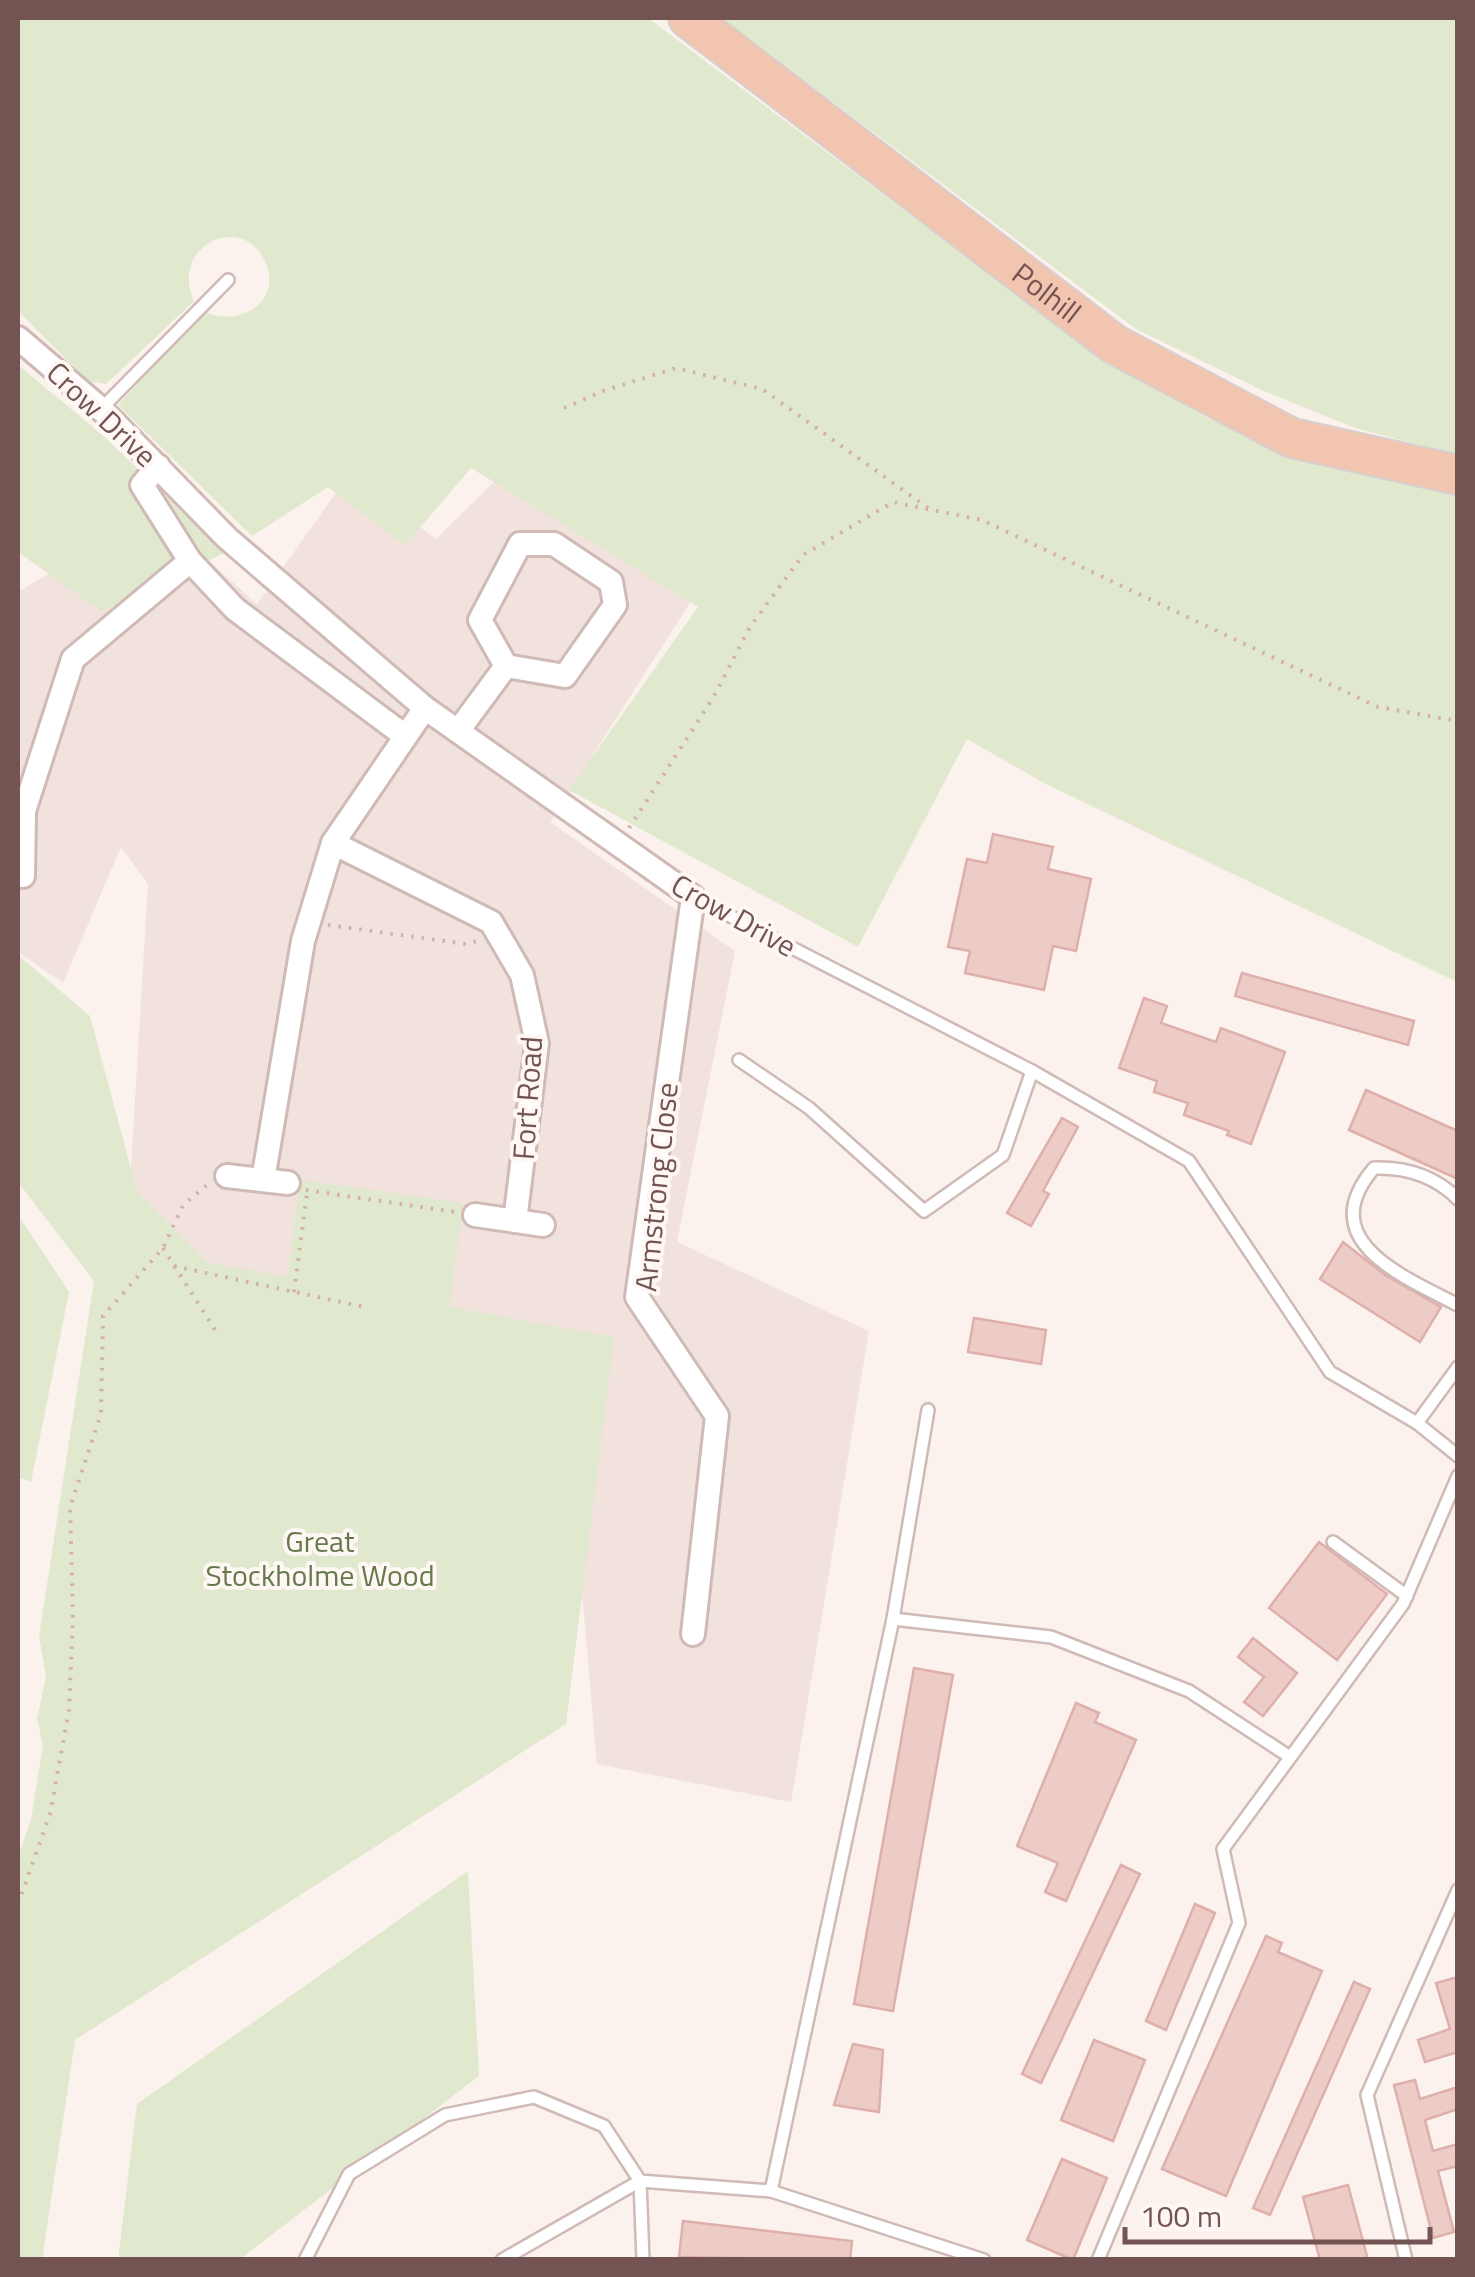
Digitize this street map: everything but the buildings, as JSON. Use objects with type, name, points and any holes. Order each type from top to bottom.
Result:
[{"type":"main road","name":"Polhill","points":[[688,18],[1114,344],[1292,438],[1458,475]]},
{"type":"street","name":"Crow Drive","points":[[18,338],[101,408],[227,538],[424,708],[693,897]]},
{"type":"street","points":[[158,466],[142,485],[190,561],[236,609],[405,736]]},
{"type":"street","points":[[520,544],[554,544],[610,582],[615,606],[564,676],[506,666],[480,620],[520,544]]},
{"type":"street","points":[[23,876],[24,811],[73,659],[190,561]]},
{"type":"street","points":[[458,732],[506,666]]},
{"type":"street","points":[[263,1180],[308,922],[333,843],[424,708]]},
{"type":"street","name":"Fort Road","points":[[333,843],[491,922],[522,974],[537,1043],[515,1221]]},
{"type":"street","name":"Armstrong Close","points":[[693,897],[637,1296],[717,1416],[693,1634]]},
{"type":"street","points":[[227,1176],[298,1187]]},
{"type":"street","points":[[475,1215],[543,1226]]},
{"type":"lane","points":[[101,408],[228,280]]},
{"type":"lane","name":"Crow Drive","points":[[693,897],[1032,1072],[1189,1160],[1330,1372],[1416,1423],[1458,1456]]},
{"type":"lane","points":[[739,1060],[809,1108],[924,1211],[1003,1155],[1032,1072]]},
{"type":"lane","points":[[1458,1200],[1449,1190],[1414,1171],[1374,1168],[1357,1188],[1351,1214],[1364,1248],[1424,1288],[1458,1305]]},
{"type":"lane","points":[[1416,1423],[1458,1367]]},
{"type":"lane","points":[[771,2191],[893,1619],[928,1410]]},
{"type":"lane","points":[[1098,2260],[1239,1923],[1223,1849],[1407,1596],[1458,1476]]},
{"type":"lane","points":[[1333,1542],[1407,1596]]},
{"type":"lane","points":[[893,1619],[1051,1638],[1189,1691],[1290,1757]]},
{"type":"lane","points":[[1406,2260],[1367,2095],[1458,1890]]},
{"type":"lane","points":[[305,2260],[348,2174],[445,2115],[534,2097],[604,2126],[640,2181],[642,2260]]},
{"type":"lane","points":[[502,2260],[640,2181],[771,2191],[984,2260]]},
{"type":"path","points":[[564,408],[676,368],[762,389],[932,510]]},
{"type":"path","points":[[618,844],[712,698],[750,627],[804,555],[893,502],[982,520],[1378,707],[1458,721]]},
{"type":"path","points":[[308,922],[466,944],[500,936]]},
{"type":"path","points":[[18,1904],[50,1814],[69,1710],[73,1617],[70,1507],[101,1414],[103,1316],[163,1248],[183,1205],[217,1176],[227,1176]]},
{"type":"path","points":[[294,1292],[298,1187],[475,1215]]},
{"type":"path","points":[[163,1248],[217,1333]]},
{"type":"path","points":[[174,1266],[370,1308]]},
{"type":"shaded area","points":[[513,463],[702,584],[550,822],[735,951],[677,1242],[869,1331],[791,1802],[597,1764],[560,1342],[126,1249],[148,884],[121,847],[63,983],[18,952],[18,592],[153,511],[257,604],[348,476],[436,539]]},
{"type":"green space","points":[[18,18],[648,18],[1099,356],[1209,419],[1342,465],[1457,495],[1457,982],[1044,783],[967,739],[858,947],[569,790],[698,607],[471,468],[405,545],[328,487],[252,536],[118,405],[203,311],[217,316],[244,314],[264,299],[269,274],[264,259],[253,245],[239,238],[211,242],[191,265],[189,282],[194,301],[106,384],[88,381],[18,311]]},
{"type":"green space","points":[[721,18],[1457,18],[1457,455],[1355,428],[1266,392],[1136,329]]},
{"type":"green space","points":[[18,365],[107,439],[224,553],[101,611],[18,552]]},
{"type":"green space","name":"Great Stockholme Wood","points":[[18,955],[90,1016],[137,1191],[207,1262],[288,1277],[300,1180],[463,1203],[449,1307],[614,1337],[566,1724],[75,2040],[42,2260],[18,2259],[18,1857],[31,1820],[43,1745],[37,1719],[46,1676],[39,1636],[94,1281],[18,1182]]},
{"type":"green space","points":[[18,1215],[69,1292],[31,1482],[18,1477]]},
{"type":"green space","points":[[468,1871],[479,2076],[240,2259],[118,2260],[137,2104]]}]
